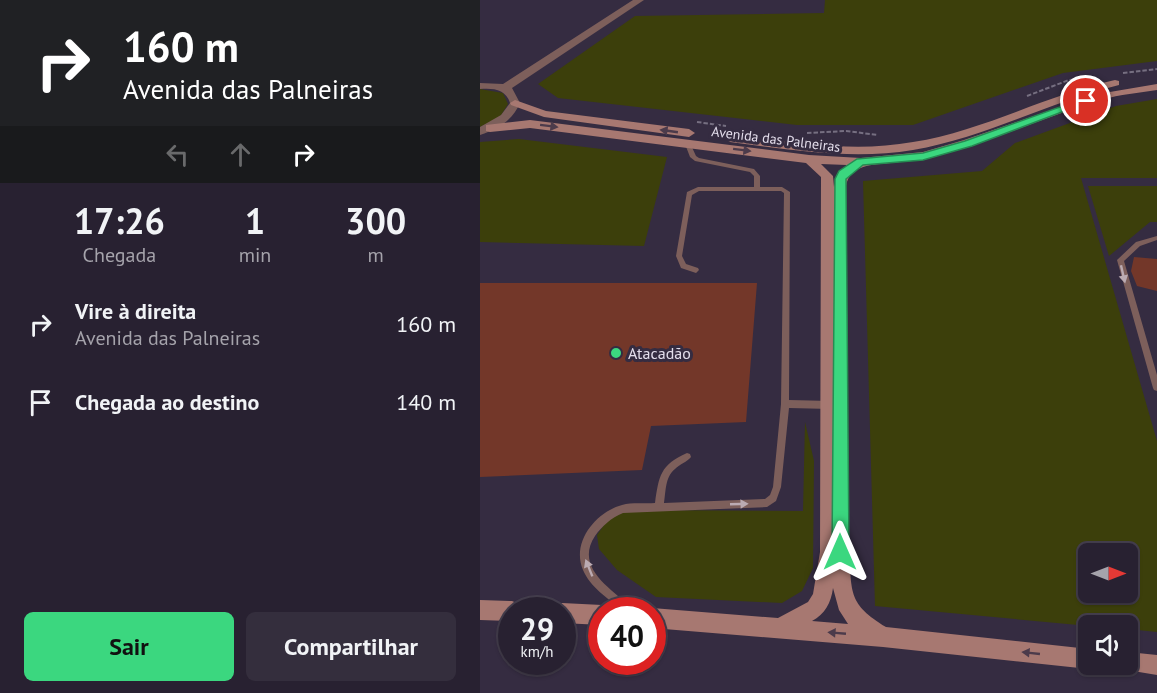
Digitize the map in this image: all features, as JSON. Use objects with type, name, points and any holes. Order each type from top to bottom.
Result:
[{"type":"street","points":[[505,88],[639,0]]},
{"type":"street","name":"Avenida das Palneiras","points":[[515,103],[544,114],[665,130],[816,148],[867,149],[936,142],[1043,102],[1090,88],[1157,77]]},
{"type":"street","points":[[480,86],[505,88],[511,93],[515,103],[508,116],[485,129]]},
{"type":"street","name":"Avenida das Palneiras","points":[[485,129],[530,124],[809,159],[861,162],[923,156],[969,143],[1102,96],[1157,87]]},
{"type":"street","points":[[809,159],[827,176],[833,405],[844,601],[849,614],[859,623],[883,637]]},
{"type":"street","points":[[778,629],[815,609],[822,597],[829,552],[840,179],[843,173],[861,162]]},
{"type":"street","points":[[480,610],[498,611]]},
{"type":"street","points":[[666,619],[883,637],[1078,658]]},
{"type":"street","points":[[1138,664],[1157,665]]},
{"type":"lane","points":[[688,144],[693,157],[697,160],[752,170],[757,176],[757,189]]},
{"type":"lane","points":[[613,597],[593,579],[586,568],[584,554],[586,542],[602,519],[623,509],[767,503],[773,498],[777,487],[786,404],[787,192],[782,189],[698,189],[689,194],[679,256],[683,266],[696,270]]},
{"type":"lane","points":[[1157,238],[1138,244],[1120,260],[1157,388]]},
{"type":"lane","points":[[786,404],[833,405]]},
{"type":"lane","points":[[659,507],[665,472],[672,463],[687,457]]},
{"type":"path","points":[[1113,74],[1157,69]]},
{"type":"path","points":[[1026,97],[1069,80],[1080,79]]},
{"type":"path","points":[[694,122],[729,126]]},
{"type":"path","points":[[797,134],[846,130],[887,137]]},
{"type":"shaded area","points":[[825,0],[1157,0],[1157,61],[1063,73],[913,125],[797,125],[558,98],[538,84],[635,16],[824,13]]},
{"type":"shaded area","points":[[480,89],[503,93],[508,104],[500,117],[480,127]]},
{"type":"shaded area","points":[[1157,99],[1157,178],[1081,178],[1157,441],[1157,632],[1138,630],[1138,615],[1078,615],[1078,625],[875,606],[863,181],[982,171],[1015,143],[1116,106]]},
{"type":"shaded area","points":[[519,139],[667,157],[644,246],[480,242],[480,142]]},
{"type":"shaded area","points":[[1088,186],[1157,186],[1157,222],[1150,222],[1109,256]]},
{"type":"shaded area","points":[[805,422],[814,461],[813,568],[802,591],[782,603],[656,597],[617,570],[599,549],[597,535],[609,518],[630,510],[803,511]]},
{"type":"building","points":[[1134,257],[1157,259],[1157,291],[1137,286],[1131,271]]},
{"type":"building","name":"Atacadão","points":[[480,283],[757,283],[746,422],[651,426],[642,470],[480,477]]},
{"type":"place","name":"Atacadão","points":[[616,353]]},
{"type":"route","points":[[840,552],[839,200],[840,179],[843,173],[861,162],[923,156],[969,143],[1086,101]]}]
